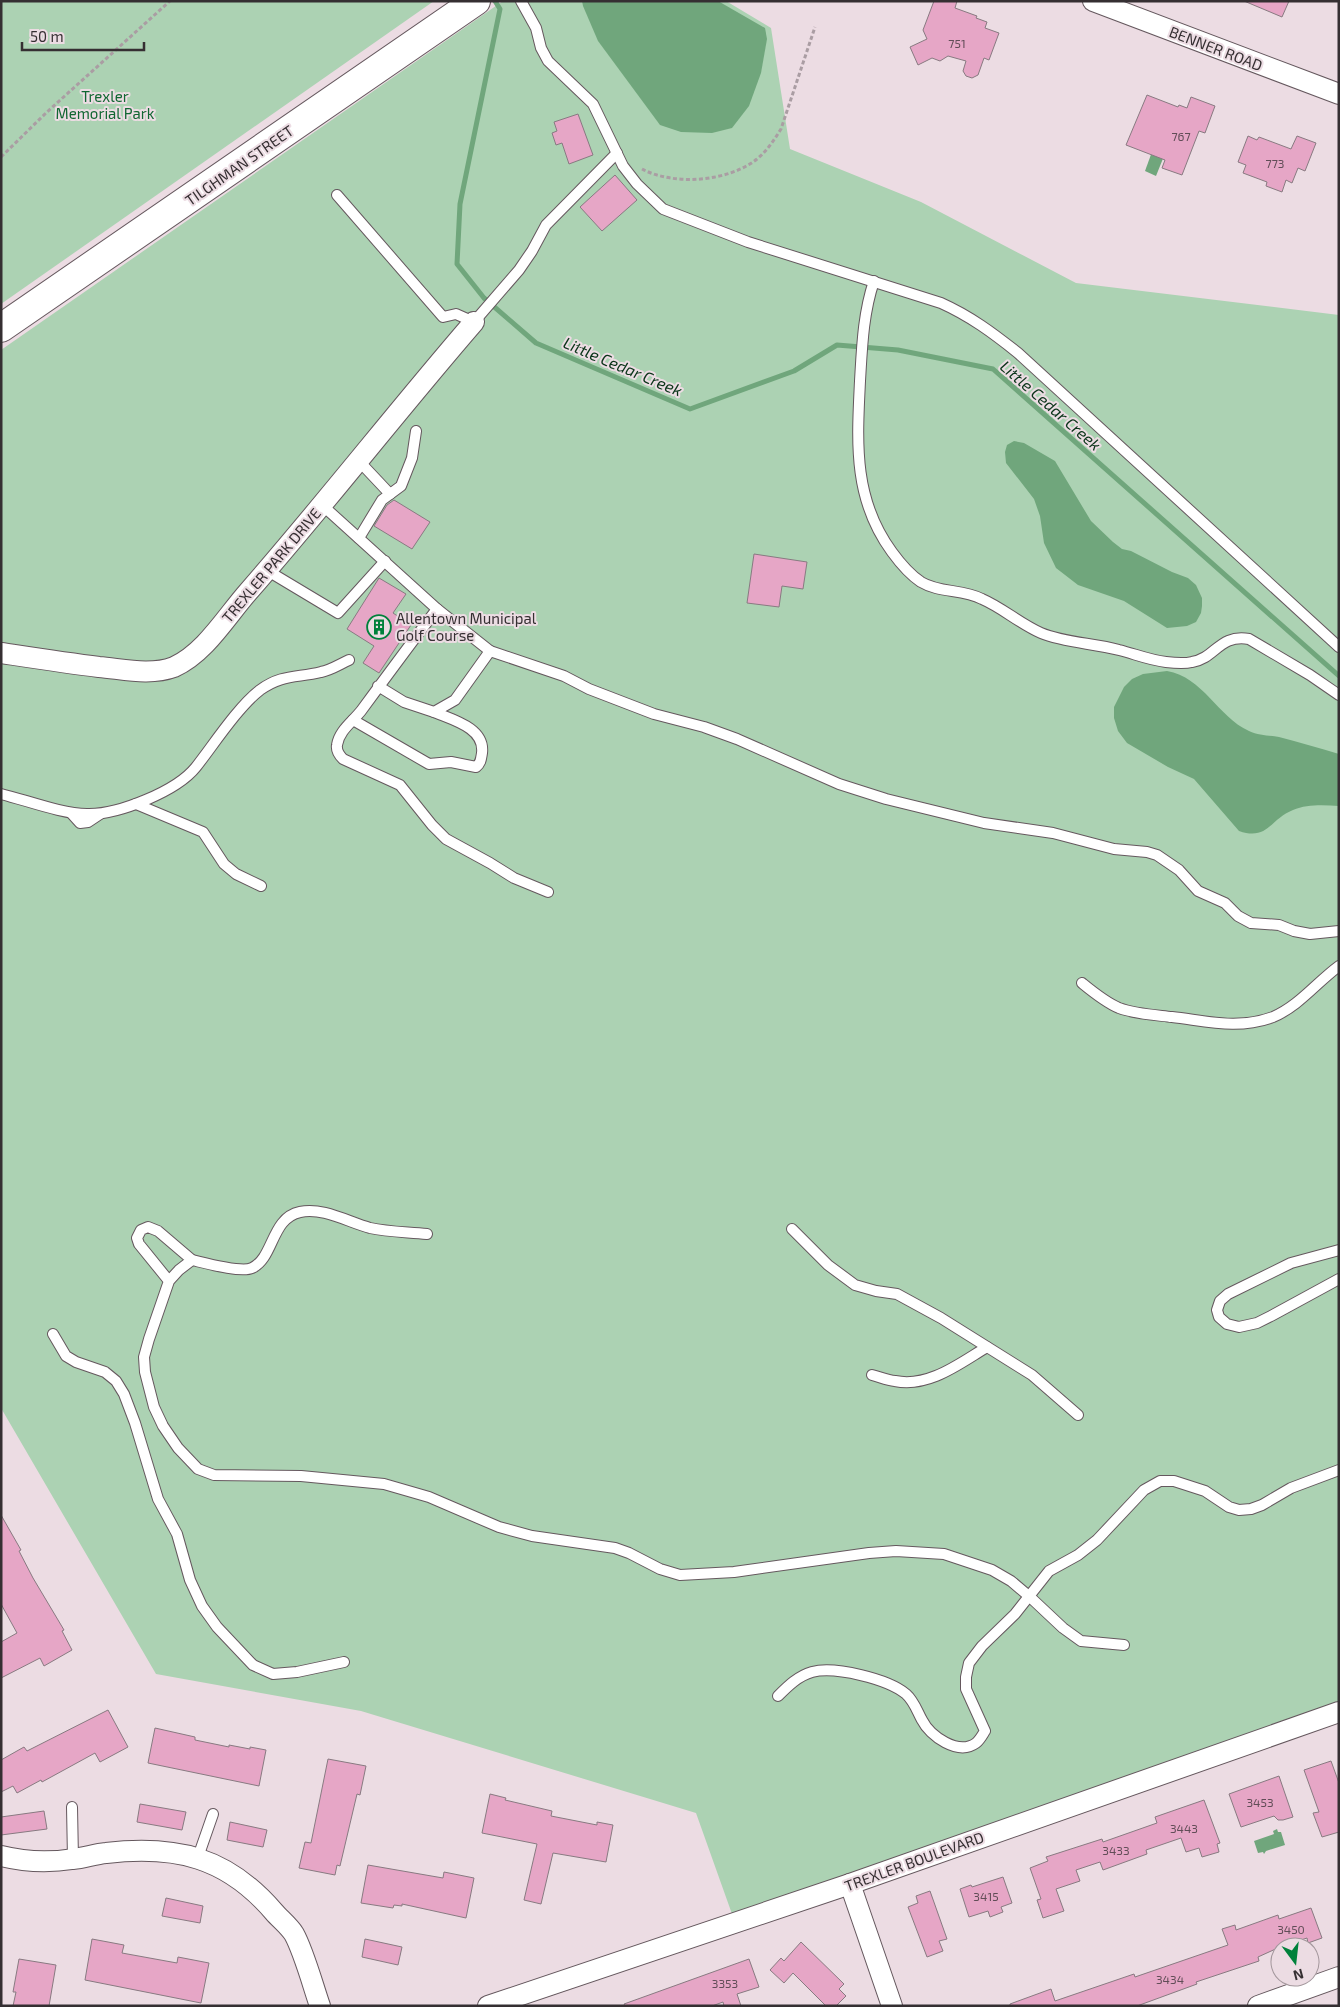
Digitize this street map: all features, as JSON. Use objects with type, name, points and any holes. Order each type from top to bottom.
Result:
[{"type":"main road","name":"TILGHMAN STREET","points":[[1,328],[476,1]]},
{"type":"street","name":"BENNER ROAD","points":[[1093,1],[1339,94]]},
{"type":"street","name":"TREXLER PARK DRIVE","points":[[1,652],[46,661],[138,671],[156,671],[173,667],[188,659],[206,642],[268,571],[321,504],[477,318]]},
{"type":"street","name":"TREXLER BOULEVARD","points":[[488,2006],[850,1884],[1339,1712]]},
{"type":"street","points":[[1,1856],[18,1860],[46,1862],[106,1853],[143,1851],[198,1858],[219,1867],[252,1888],[294,1934],[320,2006]]},
{"type":"street","points":[[850,1884],[892,2006]]},
{"type":"street","points":[[1258,2006],[1339,1977]]},
{"type":"lane","points":[[522,1],[536,28],[541,48],[548,61],[593,104],[623,166],[637,184],[663,208],[748,242],[941,303],[966,314],[986,327],[1018,353],[1339,648]]},
{"type":"lane","points":[[337,195],[443,317],[456,314],[477,318],[519,270],[546,225],[618,153]]},
{"type":"lane","points":[[874,281],[866,304],[861,358],[858,413],[860,464],[865,500],[874,524],[904,567],[922,582],[934,588],[969,594],[982,599],[1042,633],[1160,661],[1194,662],[1229,640],[1238,637],[1250,639],[1339,695]]},
{"type":"lane","points":[[359,538],[382,500],[401,486],[412,458],[416,431]]},
{"type":"lane","points":[[358,460],[390,494]]},
{"type":"lane","points":[[321,504],[437,609],[490,651],[564,676],[589,689],[654,714],[704,727],[737,739],[839,784],[886,799],[984,823],[1053,832],[1114,849],[1147,852],[1157,855],[1179,870],[1198,891],[1225,903],[1238,916],[1251,923],[1279,925],[1294,931],[1310,934],[1339,931]]},
{"type":"lane","points":[[268,571],[338,613],[384,561]]},
{"type":"lane","points":[[437,609],[353,720],[342,731],[336,746],[338,753],[343,759],[400,785],[432,825],[446,839],[514,878],[548,892]]},
{"type":"lane","points":[[434,712],[455,700],[490,651]]},
{"type":"lane","points":[[1,794],[71,812],[87,814],[136,804],[159,794],[195,769],[209,749],[260,691],[283,677],[322,672],[349,660]]},
{"type":"lane","points":[[353,720],[429,764],[450,762],[476,767],[480,763],[483,744],[478,735],[466,726],[434,712],[404,702],[378,686]]},
{"type":"lane","points":[[136,804],[203,832],[224,864],[236,874],[261,886]]},
{"type":"lane","points":[[1082,982],[1100,997],[1120,1008],[1207,1023],[1229,1024],[1262,1020],[1275,1016],[1294,1005],[1339,966]]},
{"type":"lane","points":[[169,1281],[139,1244],[137,1238],[141,1230],[148,1228],[158,1231],[192,1260],[243,1270],[252,1268],[261,1260],[277,1230],[285,1221],[298,1212],[311,1210],[370,1228],[427,1234]]},
{"type":"lane","points":[[792,1228],[828,1265],[855,1284],[876,1291],[897,1294],[941,1318],[1005,1356],[1032,1375],[1078,1415]]},
{"type":"lane","points":[[1339,1250],[1291,1263],[1228,1294],[1220,1301],[1217,1310],[1219,1317],[1227,1324],[1239,1327],[1257,1323],[1339,1279]]},
{"type":"lane","points":[[192,1260],[169,1281],[144,1356],[144,1372],[151,1398],[163,1426],[178,1448],[198,1469],[214,1475],[301,1476],[384,1484],[429,1497],[500,1527],[532,1536],[616,1548],[660,1569],[680,1575],[734,1572],[869,1553],[918,1551],[944,1554],[992,1570],[1011,1582],[1063,1628],[1081,1641],[1124,1645]]},
{"type":"lane","points":[[53,1334],[66,1356],[76,1362],[105,1372],[116,1381],[124,1394],[135,1423],[158,1499],[177,1534],[190,1580],[202,1606],[217,1627],[253,1666],[273,1674],[297,1672],[344,1662]]},
{"type":"lane","points":[[872,1375],[896,1382],[921,1380],[948,1370],[987,1347]]},
{"type":"lane","points":[[778,1696],[799,1677],[813,1672],[829,1670],[874,1679],[897,1687],[908,1696],[930,1732],[951,1745],[966,1747],[976,1743],[985,1731],[966,1689],[969,1663],[982,1646],[1030,1597],[1049,1571],[1078,1555],[1097,1540],[1144,1490],[1160,1482],[1174,1481],[1191,1485],[1218,1498],[1229,1507],[1245,1510],[1262,1505],[1291,1488],[1339,1470]]},
{"type":"lane","points":[[72,1807],[73,1859]]},
{"type":"lane","points":[[198,1858],[213,1814]]},
{"type":"path","points":[[1,158],[47,112],[170,1]]},
{"type":"path","points":[[618,153],[630,163],[649,173],[684,180],[717,177],[757,160],[781,129],[815,27]]},
{"type":"green space","name":"Trexler Memorial Park","points":[[1,1],[434,1],[1,304]]},
{"type":"green space","name":"Allentown Municipal Golf Course","points":[[503,1],[726,1],[771,28],[790,149],[921,202],[1076,283],[1339,315],[1339,1705],[732,1914],[696,1813],[361,1711],[156,1674],[1,1408],[1,350]]},
{"type":"shaded area","points":[[582,1],[718,1],[765,28],[767,39],[761,73],[749,106],[732,128],[712,133],[681,132],[660,125],[598,41]]},
{"type":"shaded area","points":[[1153,149],[1166,151],[1156,176],[1145,171]]},
{"type":"shaded area","points":[[1014,441],[1024,443],[1055,461],[1091,521],[1113,542],[1122,549],[1131,551],[1188,578],[1196,585],[1202,598],[1202,606],[1201,613],[1196,622],[1187,626],[1167,628],[1124,601],[1078,585],[1056,568],[1044,543],[1040,516],[1034,499],[1006,463],[1005,452],[1007,445]]},
{"type":"shaded area","points":[[1167,671],[1191,681],[1228,717],[1253,733],[1279,737],[1339,754],[1339,806],[1316,805],[1298,808],[1285,814],[1263,831],[1249,833],[1239,831],[1194,779],[1168,767],[1127,743],[1118,731],[1114,718],[1114,707],[1124,687],[1132,679],[1143,674]]},
{"type":"shaded area","points":[[1277,1829],[1278,1832],[1281,1832],[1285,1845],[1266,1851],[1264,1854],[1263,1852],[1258,1853],[1254,1841],[1274,1834],[1273,1831]]},
{"type":"building","points":[[934,1],[957,1],[955,8],[977,16],[976,18],[987,22],[985,28],[999,33],[989,60],[984,58],[978,75],[972,78],[966,76],[963,71],[966,61],[948,56],[940,61],[932,58],[918,65],[910,47],[927,39],[923,30]]},
{"type":"building","points":[[1244,1],[1289,1],[1282,17]]},
{"type":"building","points":[[1147,95],[1178,107],[1179,105],[1187,108],[1191,97],[1215,106],[1205,133],[1199,131],[1182,175],[1162,168],[1165,160],[1126,145]]},
{"type":"building","points":[[578,114],[593,155],[569,164],[562,143],[556,145],[552,133],[557,131],[554,122]]},
{"type":"building","points":[[1248,136],[1257,140],[1259,137],[1291,149],[1297,136],[1316,143],[1305,171],[1298,168],[1292,183],[1286,180],[1282,192],[1266,186],[1267,182],[1243,173],[1246,165],[1238,162]]},
{"type":"building","points":[[615,175],[637,200],[602,231],[580,207]]},
{"type":"building","points":[[394,500],[430,522],[412,549],[374,526],[387,505]]},
{"type":"building","points":[[754,554],[807,562],[803,589],[782,586],[779,607],[747,603]]},
{"type":"building","name":"Allentown Municipal Golf Course","points":[[379,578],[406,594],[393,613],[411,625],[379,673],[363,663],[374,646],[347,629]]},
{"type":"building","points":[[1,1515],[21,1550],[19,1551],[33,1578],[64,1630],[62,1631],[72,1650],[44,1666],[40,1658],[1,1678],[1,1642],[17,1633],[1,1604]]},
{"type":"building","points":[[108,1710],[128,1747],[100,1762],[95,1753],[42,1782],[41,1780],[17,1793],[13,1786],[1,1792],[1,1760],[24,1747],[27,1751]]},
{"type":"building","points":[[155,1728],[195,1737],[195,1740],[229,1747],[229,1745],[266,1750],[259,1786],[148,1763]]},
{"type":"building","points":[[328,1759],[366,1766],[360,1795],[357,1794],[340,1866],[337,1865],[335,1875],[299,1868],[305,1842],[311,1843]]},
{"type":"building","points":[[1331,1761],[1339,1783],[1339,1832],[1322,1837],[1313,1813],[1319,1812],[1304,1770]]},
{"type":"building","points":[[1279,1776],[1293,1817],[1278,1820],[1274,1816],[1241,1827],[1229,1794]]},
{"type":"building","points":[[490,1794],[506,1798],[505,1800],[552,1811],[551,1816],[597,1825],[597,1822],[613,1825],[606,1862],[553,1853],[541,1904],[524,1900],[537,1844],[482,1833]]},
{"type":"building","points":[[1204,1800],[1220,1843],[1217,1844],[1219,1852],[1202,1857],[1199,1848],[1186,1852],[1181,1838],[1146,1850],[1147,1854],[1103,1870],[1100,1862],[1076,1870],[1080,1881],[1056,1889],[1064,1911],[1043,1918],[1037,1900],[1041,1899],[1030,1868],[1048,1861],[1046,1857],[1102,1839],[1103,1842],[1157,1823],[1155,1817]]},
{"type":"building","points":[[140,1804],[186,1812],[182,1830],[137,1822]]},
{"type":"building","points":[[44,1811],[47,1829],[1,1835],[1,1817]]},
{"type":"building","points":[[230,1822],[267,1830],[263,1847],[227,1840]]},
{"type":"building","points":[[368,1865],[443,1878],[444,1872],[474,1878],[466,1918],[402,1904],[402,1906],[394,1905],[393,1908],[361,1903]]},
{"type":"building","points":[[1003,1877],[1012,1903],[1001,1907],[1003,1912],[990,1917],[988,1911],[969,1917],[960,1889]]},
{"type":"building","points":[[930,1891],[947,1939],[939,1941],[943,1951],[927,1957],[908,1907],[918,1903],[916,1896]]},
{"type":"building","points":[[166,1898],[203,1906],[200,1923],[162,1916]]},
{"type":"building","points":[[1311,1908],[1322,1938],[1270,1937],[1270,1952],[1258,1957],[1259,1961],[1196,1982],[1197,1984],[1137,2006],[1010,2006],[1010,2004],[1051,1989],[1055,2001],[1134,1974],[1135,1977],[1228,1945],[1222,1929],[1235,1925],[1236,1930],[1278,1915],[1279,1919]]},
{"type":"building","points":[[92,1939],[124,1945],[122,1953],[177,1963],[178,1957],[209,1963],[201,2003],[85,1980]]},
{"type":"building","points":[[365,1939],[402,1947],[398,1965],[362,1957]]},
{"type":"building","points":[[801,1942],[844,1984],[839,1989],[846,1996],[836,2006],[826,2006],[793,1973],[784,1983],[770,1970],[781,1958],[784,1961]]},
{"type":"building","points":[[19,1959],[56,1965],[49,2006],[13,2006],[16,1992],[13,1992]]},
{"type":"building","points":[[749,1959],[759,1987],[737,1994],[741,2006],[724,2006],[723,2002],[712,2006],[625,2006],[624,2004]]},
{"type":"waterway","name":"Little Cedar Creek","points":[[495,1],[500,9],[460,204],[457,264],[484,298],[536,343],[690,409],[794,371],[837,345],[898,350],[993,369],[1339,676]]},
{"type":"place","name":"Allentown Municipal Golf Course","points":[[379,627]]}]
